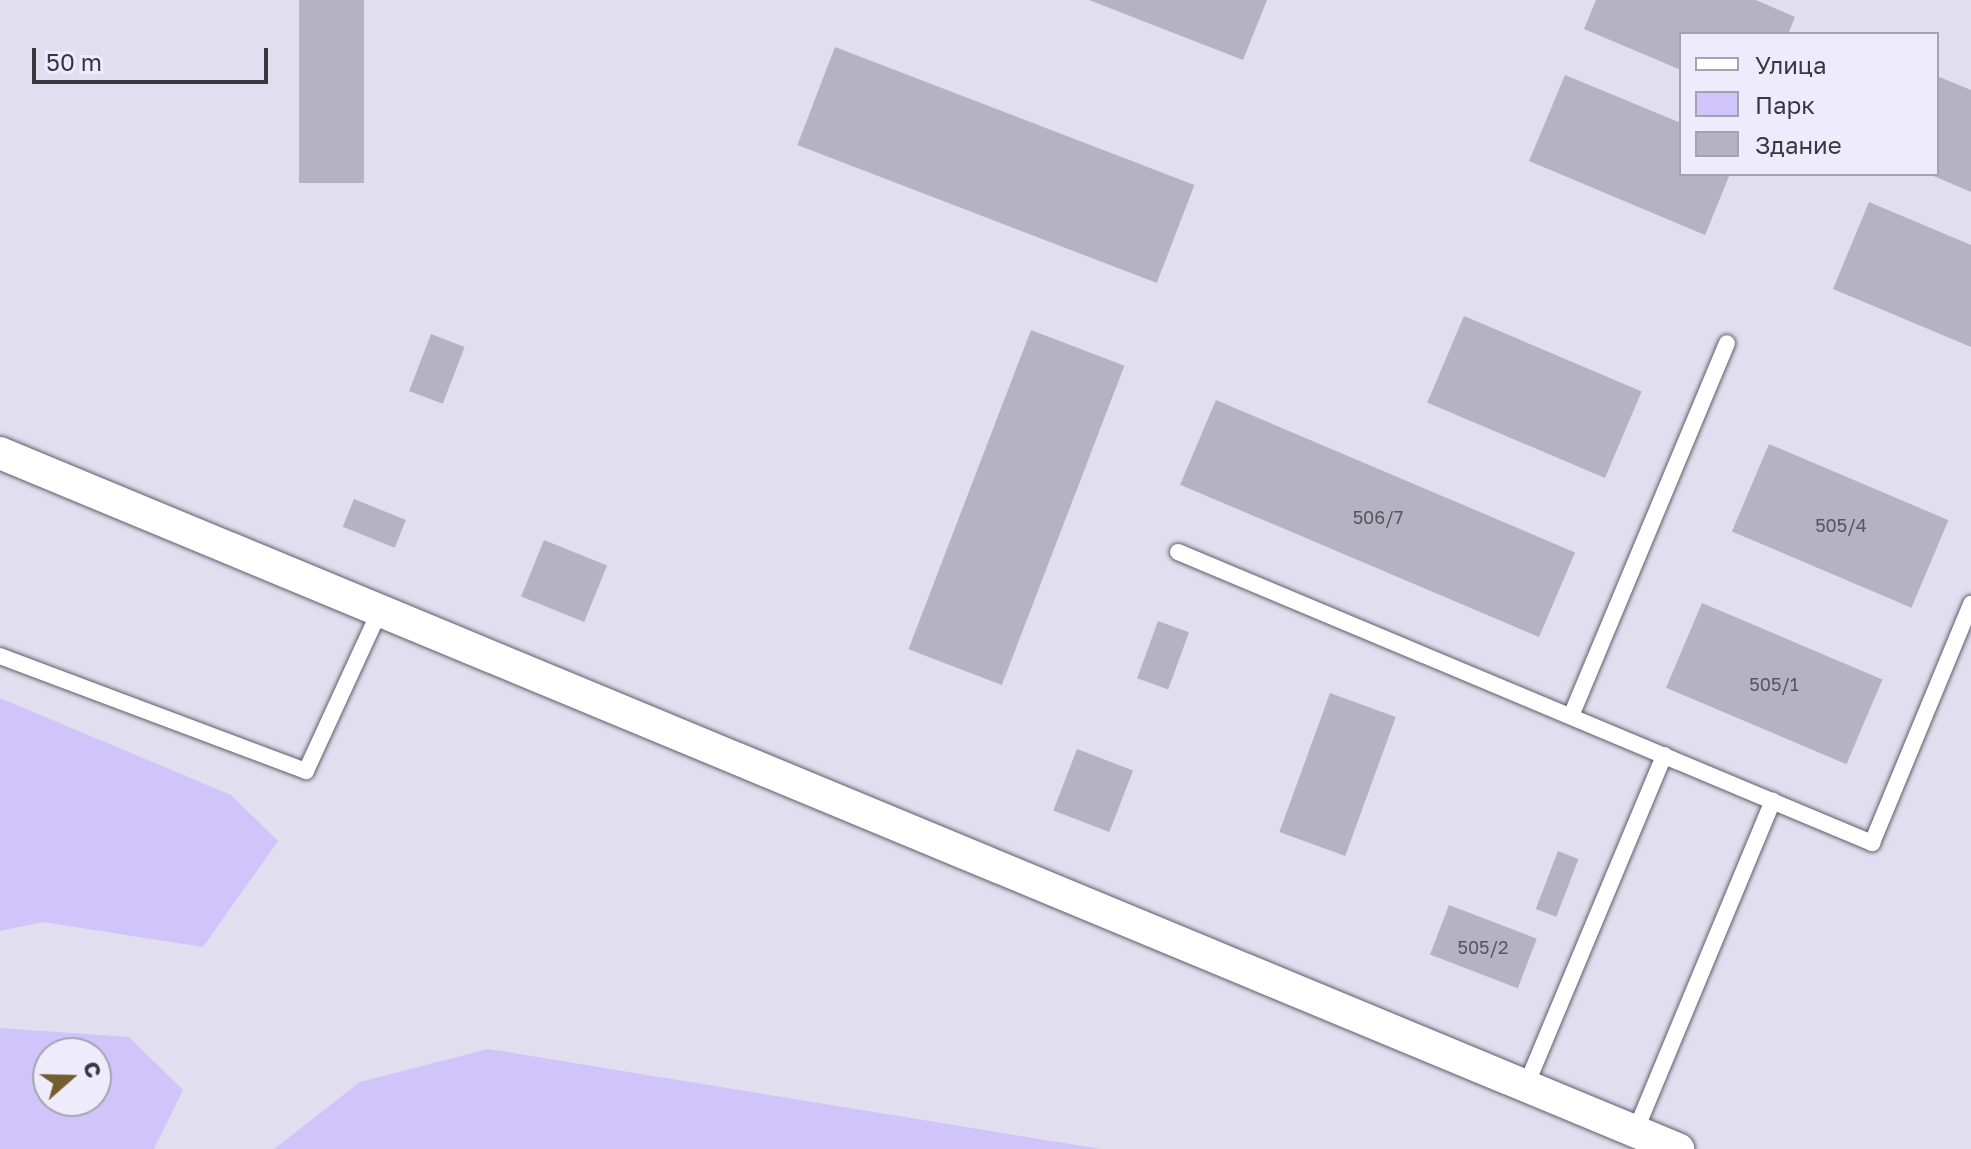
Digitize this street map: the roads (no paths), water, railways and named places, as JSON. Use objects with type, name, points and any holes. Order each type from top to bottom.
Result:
[{"type":"street","points":[[0,453],[1678,1149]]},
{"type":"lane","points":[[1571,716],[1727,343]]},
{"type":"lane","points":[[1178,552],[1872,843],[1971,604]]},
{"type":"lane","points":[[0,656],[306,771],[379,612]]},
{"type":"lane","points":[[1525,1088],[1664,755]]},
{"type":"lane","points":[[1635,1132],[1773,801]]}]
